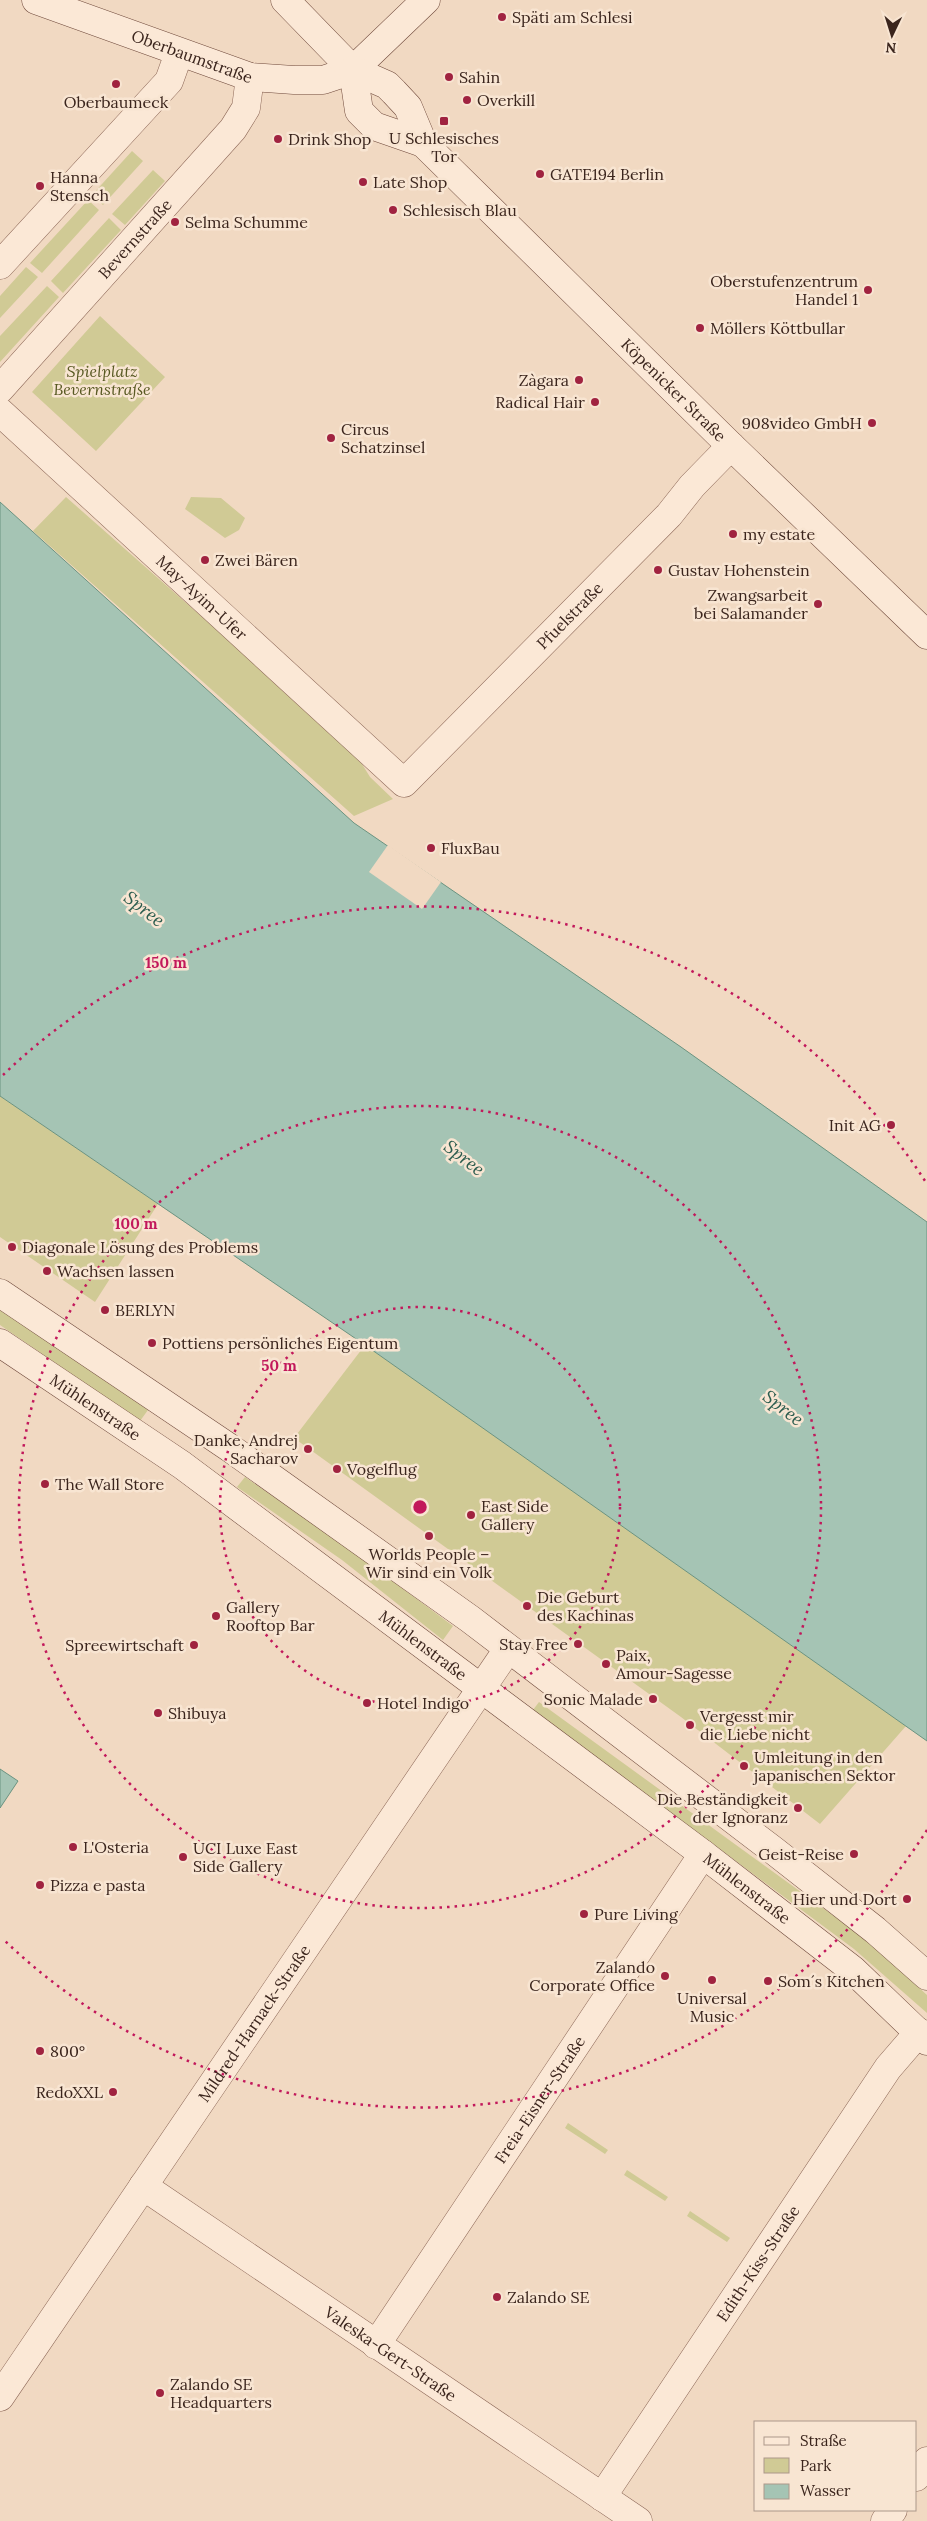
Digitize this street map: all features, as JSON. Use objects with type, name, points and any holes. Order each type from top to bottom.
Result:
[{"type":"street","name":"Oberbaumstraße","points":[[36,0],[250,77],[323,80],[353,70]]},
{"type":"street","points":[[285,0],[353,70],[426,0]]},
{"type":"street","points":[[0,265],[169,81],[179,52]]},
{"type":"street","name":"Köpenicker Straße","points":[[353,70],[360,111],[374,126],[423,143]]},
{"type":"street","name":"Köpenicker Straße","points":[[353,70],[387,85],[408,107],[423,143],[731,446],[927,635]]},
{"type":"street","name":"Bevernstraße","points":[[0,389],[233,129],[246,108],[250,77]]},
{"type":"street","name":"May-Ayim-Ufer","points":[[0,412],[404,783]]},
{"type":"street","name":"Pfuelstraße","points":[[404,783],[669,515],[692,486],[731,446]]},
{"type":"street","points":[[0,1293],[230,1448],[470,1619],[788,1862],[875,1930],[927,1976]]},
{"type":"street","name":"Mühlenstraße","points":[[0,1343],[182,1465],[703,1854],[853,1970],[923,2037]]},
{"type":"street","name":"Mildred-Harnack-Straße","points":[[0,2397],[508,1649]]},
{"type":"street","name":"Freia-Eisner-Straße","points":[[376,2345],[703,1854]]},
{"type":"street","name":"Edith-Kiss-Straße","points":[[602,2497],[888,2068],[923,2037]]},
{"type":"street","name":"Valeska-Gert-Straße","points":[[143,2186],[638,2521]]},
{"type":"street","points":[[917,2476],[927,2461]]},
{"type":"green space","points":[[132,151],[143,161],[103,205],[92,195]]},
{"type":"green space","points":[[153,170],[165,181],[125,225],[112,214]]},
{"type":"green space","points":[[88,200],[99,210],[42,273],[30,263]]},
{"type":"green space","points":[[109,218],[121,230],[63,293],[51,281]]},
{"type":"green space","points":[[26,267],[38,277],[0,318],[0,296]]},
{"type":"green space","points":[[47,286],[59,297],[0,362],[0,336]]},
{"type":"green space","name":"Spielplatz Bevernstraße","points":[[100,316],[165,377],[96,451],[32,392]]},
{"type":"green space","points":[[66,497],[354,751],[370,777],[393,799],[354,816],[33,531]]},
{"type":"green space","points":[[191,497],[221,498],[245,518],[239,530],[225,538],[185,509]]},
{"type":"green space","points":[[0,1096],[158,1204],[95,1302],[0,1237]]},
{"type":"green space","points":[[0,1309],[148,1410],[140,1421],[0,1325]]},
{"type":"green space","points":[[365,1345],[906,1726],[820,1824],[681,1717],[294,1438]]},
{"type":"green space","points":[[245,1477],[351,1550],[453,1626],[443,1640],[342,1560],[237,1487]]},
{"type":"green space","points":[[539,1702],[863,1937],[927,1995],[927,2013],[854,1949],[533,1710]]},
{"type":"green space","points":[[568,2123],[608,2150],[605,2154],[565,2128]]},
{"type":"green space","points":[[627,2170],[668,2197],[665,2201],[624,2175]]},
{"type":"green space","points":[[690,2211],[730,2238],[727,2242],[687,2216]]},
{"type":"water","name":"Spree","points":[[0,502],[354,823],[681,1047],[927,1222],[927,1741],[365,1345],[0,1096]]},
{"type":"water","points":[[0,1769],[18,1781],[0,1808]]},
{"type":"pier","points":[[388,845],[441,882],[422,909],[369,872]]},
{"type":"place","name":"Späti am Schlesi","points":[[502,17]]},
{"type":"place","name":"Sahin","points":[[449,77]]},
{"type":"place","name":"Oberbaumeck","points":[[116,84]]},
{"type":"place","name":"Overkill","points":[[467,100]]},
{"type":"place","name":"U Schlesisches Tor","points":[[444,121]]},
{"type":"place","name":"Drink Shop","points":[[278,139]]},
{"type":"place","name":"GATE194 Berlin","points":[[540,174]]},
{"type":"place","name":"Late Shop","points":[[363,182]]},
{"type":"place","name":"Hanna Stensch","points":[[40,186]]},
{"type":"place","name":"Schlesisch Blau","points":[[393,210]]},
{"type":"place","name":"Selma Schumme","points":[[175,222]]},
{"type":"place","name":"Oberstufenzentrum Handel 1","points":[[868,290]]},
{"type":"place","name":"Möllers Köttbullar","points":[[700,328]]},
{"type":"place","name":"Zàgara","points":[[579,380]]},
{"type":"place","name":"Radical Hair","points":[[595,402]]},
{"type":"place","name":"908video GmbH","points":[[872,423]]},
{"type":"place","name":"Circus Schatzinsel","points":[[331,438]]},
{"type":"place","name":"my estate","points":[[733,534]]},
{"type":"place","name":"Zwei Bären","points":[[205,560]]},
{"type":"place","name":"Gustav Hohenstein","points":[[658,570]]},
{"type":"place","name":"Zwangsarbeit bei Salamander","points":[[818,604]]},
{"type":"place","name":"FluxBau","points":[[431,848]]},
{"type":"place","name":"Init AG","points":[[891,1125]]},
{"type":"place","name":"Diagonale Lösung des Problems","points":[[12,1247]]},
{"type":"place","name":"Wachsen lassen","points":[[47,1271]]},
{"type":"place","name":"BERLYN","points":[[105,1310]]},
{"type":"place","name":"Pottiens persönliches Eigentum","points":[[152,1343]]},
{"type":"place","name":"Danke, Andrej Sacharov","points":[[308,1449]]},
{"type":"place","name":"Vogelflug","points":[[337,1469]]},
{"type":"place","name":"The Wall Store","points":[[45,1484]]},
{"type":"place","name":"East Side Gallery","points":[[471,1515]]},
{"type":"place","name":"Worlds People – Wir sind ein Volk","points":[[429,1536]]},
{"type":"place","name":"Die Geburt des Kachinas","points":[[527,1606]]},
{"type":"place","name":"Gallery Rooftop Bar","points":[[216,1616]]},
{"type":"place","name":"Stay Free","points":[[578,1644]]},
{"type":"place","name":"Spreewirtschaft","points":[[194,1645]]},
{"type":"place","name":"Paix, Amour-Sagesse","points":[[606,1664]]},
{"type":"place","name":"Sonic Malade","points":[[653,1699]]},
{"type":"place","name":"Hotel Indigo","points":[[367,1703]]},
{"type":"place","name":"Shibuya","points":[[158,1713]]},
{"type":"place","name":"Vergesst mir die Liebe nicht","points":[[690,1725]]},
{"type":"place","name":"Umleitung in den japanischen Sektor","points":[[744,1766]]},
{"type":"place","name":"Die Beständigkeit der Ignoranz","points":[[798,1808]]},
{"type":"place","name":"L'Osteria","points":[[73,1847]]},
{"type":"place","name":"Geist-Reise","points":[[854,1854]]},
{"type":"place","name":"UCI Luxe East Side Gallery","points":[[183,1857]]},
{"type":"place","name":"Pizza e pasta","points":[[40,1885]]},
{"type":"place","name":"Hier und Dort","points":[[907,1899]]},
{"type":"place","name":"Pure Living","points":[[584,1914]]},
{"type":"place","name":"Zalando Corporate Office","points":[[665,1976]]},
{"type":"place","name":"Universal Music","points":[[712,1980]]},
{"type":"place","name":"Som´s Kitchen","points":[[768,1981]]},
{"type":"place","name":"800°","points":[[40,2051]]},
{"type":"place","name":"RedoXXL","points":[[113,2092]]},
{"type":"place","name":"Zalando SE","points":[[497,2297]]},
{"type":"place","name":"Zalando SE Headquarters","points":[[160,2393]]}]
